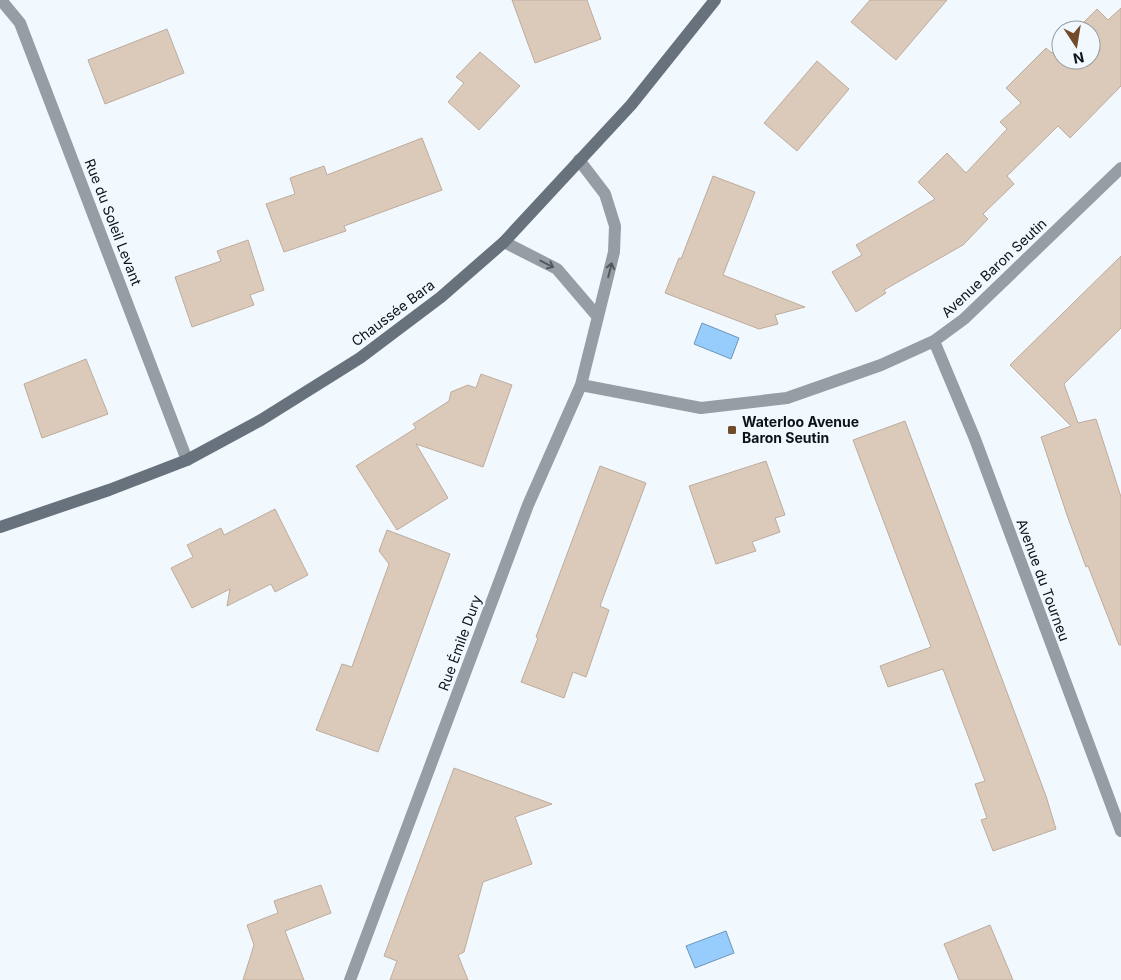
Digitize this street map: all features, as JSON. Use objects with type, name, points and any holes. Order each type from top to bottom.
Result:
[{"type":"main road","name":"Chaussée Bara","points":[[0,527],[109,490],[187,460],[261,420],[360,358],[441,297],[504,242],[631,105],[715,0]]},
{"type":"street","name":"Rue du Soleil Levant","points":[[1,0],[20,23],[27,40],[187,460]]},
{"type":"street","name":"Rue Émile Dury","points":[[350,980],[528,505],[581,384],[614,252],[615,226],[605,194],[579,160]]},
{"type":"street","name":"Avenue Baron Seutin","points":[[581,384],[701,408],[787,398],[881,365],[934,340],[964,320],[1121,168]]},
{"type":"street","points":[[504,242],[557,269],[598,317]]},
{"type":"street","name":"Avenue du Tourneu","points":[[934,340],[975,439],[1121,831]]},
{"type":"water","points":[[702,323],[739,338],[731,359],[694,344]]},
{"type":"water","points":[[726,931],[734,953],[695,968],[686,946]]},
{"type":"building","points":[[512,0],[587,0],[601,39],[535,63]]},
{"type":"building","points":[[870,0],[947,0],[896,60],[851,22]]},
{"type":"building","points":[[1121,8],[1121,86],[1070,138],[1058,126],[1007,176],[1014,184],[983,214],[988,219],[963,245],[884,290],[886,293],[856,312],[832,272],[862,255],[856,245],[935,199],[918,182],[947,153],[966,173],[1007,129],[1000,122],[1021,103],[1006,88],[1046,48],[1051,52],[1051,70],[1101,70],[1101,20],[1086,20],[1097,9],[1108,20]]},
{"type":"building","points":[[167,29],[184,73],[105,104],[88,60]]},
{"type":"building","points":[[480,52],[520,86],[479,130],[448,102],[464,83],[456,77]]},
{"type":"building","points":[[817,61],[849,89],[797,151],[764,123]]},
{"type":"building","points":[[422,138],[442,190],[344,226],[346,231],[284,252],[266,204],[295,194],[290,178],[324,166],[327,175]]},
{"type":"building","points":[[713,176],[755,192],[723,275],[805,307],[775,315],[778,324],[759,329],[665,293],[679,258],[681,259]]},
{"type":"building","points":[[248,240],[264,290],[250,295],[254,305],[192,327],[175,277],[221,261],[217,251]]},
{"type":"building","points":[[1121,256],[1121,328],[1064,384],[1078,423],[1096,419],[1121,497],[1121,645],[1119,645],[1088,566],[1086,567],[1041,437],[1071,426],[1010,365]]},
{"type":"building","points":[[86,359],[108,414],[42,438],[24,384]]},
{"type":"building","points":[[481,374],[512,385],[483,467],[416,444],[448,498],[397,530],[356,466],[416,428],[413,424],[449,401],[451,392],[468,385],[476,388]]},
{"type":"building","points":[[905,421],[1046,796],[1056,829],[993,851],[981,820],[987,818],[975,784],[985,781],[943,669],[888,687],[880,666],[931,647],[853,440]]},
{"type":"building","points":[[766,461],[785,515],[775,518],[780,532],[752,542],[756,551],[716,564],[689,486]]},
{"type":"building","points":[[600,466],[646,483],[600,606],[609,610],[586,677],[573,672],[564,698],[521,682]]},
{"type":"building","points":[[275,509],[308,575],[275,592],[271,584],[227,606],[230,589],[192,608],[171,568],[193,557],[187,545],[221,528],[224,535]]},
{"type":"building","points":[[387,530],[450,554],[378,752],[316,730],[342,664],[352,667],[389,564],[379,551]]},
{"type":"building","points":[[454,768],[552,804],[515,817],[532,864],[483,882],[464,952],[458,955],[468,980],[390,980],[397,961],[384,956]]},
{"type":"building","points":[[321,885],[331,913],[285,931],[304,980],[243,980],[254,945],[247,925],[278,913],[274,901]]},
{"type":"building","points":[[990,925],[1013,980],[959,980],[944,944]]},
{"type":"place","name":"Waterloo Avenue Baron Seutin","points":[[732,430]]}]
